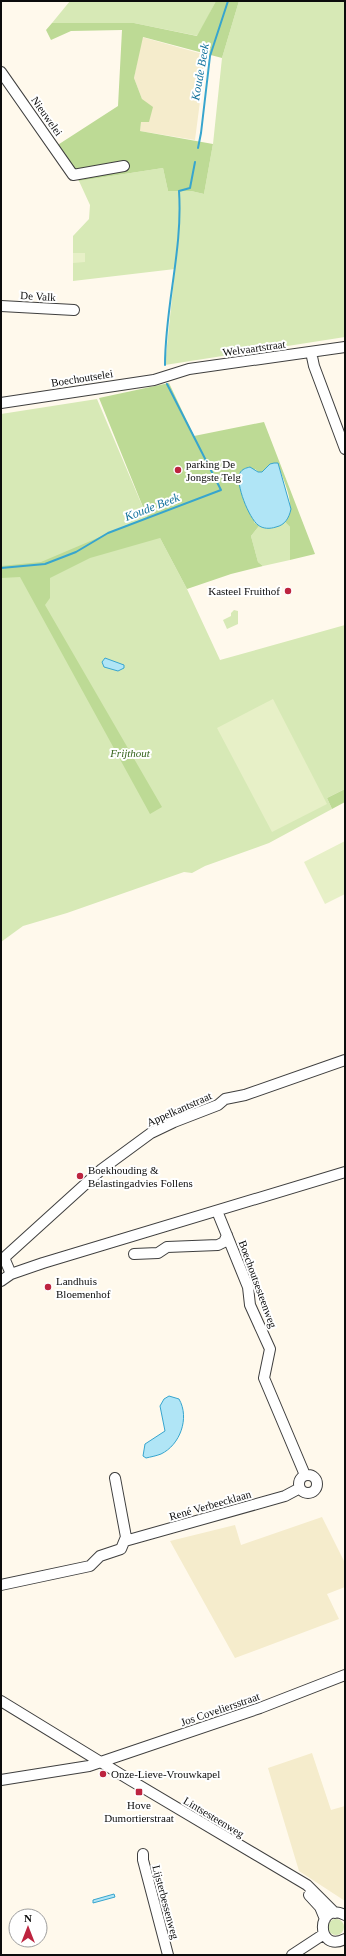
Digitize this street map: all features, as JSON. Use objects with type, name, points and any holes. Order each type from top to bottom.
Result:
[{"type":"street","name":"Nieuwelei","points":[[1,72],[74,175],[124,166]]},
{"type":"street","name":"De Valk","points":[[1,306],[74,310]]},
{"type":"street","name":"Welvaartstraat","points":[[167,376],[189,369],[345,348]]},
{"type":"street","points":[[311,352],[314,366],[345,449]]},
{"type":"street","name":"Boechoutselei","points":[[1,403],[154,380],[167,376]]},
{"type":"street","name":"Appelkantstraat","points":[[5,1278],[6,1256],[102,1169],[151,1133],[174,1122],[218,1105],[225,1100],[245,1095],[345,1060]]},
{"type":"street","points":[[5,1278],[217,1210],[345,1172]]},
{"type":"street","name":"Boechoutsesteenweg","points":[[217,1210],[248,1287],[250,1305],[270,1349],[264,1378],[305,1475],[311,1475],[316,1478],[317,1488],[313,1492],[307,1493],[300,1488]]},
{"type":"street","name":"Boechoutsesteenweg","points":[[134,1254],[158,1253],[167,1248],[218,1245],[224,1242],[227,1235]]},
{"type":"street","points":[[300,1488],[299,1481],[305,1475]]},
{"type":"street","points":[[115,1478],[126,1537],[125,1541]]},
{"type":"street","name":"René Verbeecklaan","points":[[1,1585],[90,1566],[100,1556],[121,1549],[125,1541],[285,1496],[300,1488]]},
{"type":"street","name":"Jos Coveliersstraat","points":[[1,1780],[89,1766],[260,1708],[345,1675]]},
{"type":"street","name":"Lintsesteenweg","points":[[1,1701],[292,1878],[307,1885],[340,1914]]},
{"type":"street","name":"Lijsterbessenweg","points":[[143,1854],[143,1860],[168,1955]]},
{"type":"street","name":"Lintsesteenweg","points":[[292,1878],[316,1902],[325,1919],[331,1913],[340,1914]]},
{"type":"street","points":[[325,1919],[322,1927],[324,1934],[334,1942],[345,1939]]},
{"type":"street","points":[[292,1955],[324,1934]]},
{"type":"shaded area","points":[[142,37],[206,55],[195,140],[140,131],[142,99],[134,78]]},
{"type":"shaded area","points":[[322,1517],[345,1563],[345,1587],[327,1594],[339,1619],[235,1658],[170,1541],[235,1525],[241,1545]]},
{"type":"shaded area","points":[[312,1753],[331,1810],[345,1806],[345,1901],[299,1871],[268,1768]]},
{"type":"green space","points":[[70,1],[216,1],[198,36],[134,23],[52,23]]},
{"type":"green space","points":[[216,1],[239,1],[222,58],[143,37],[134,78],[142,99],[153,107],[149,122],[141,122],[140,131],[213,144],[204,194],[191,191],[168,191],[163,168],[79,181],[53,148],[118,106],[122,30],[71,31],[51,40],[46,30],[52,23],[134,23],[197,36]]},
{"type":"green space","points":[[239,1],[345,1],[345,337],[165,365],[175,269],[73,281],[73,236],[89,219],[90,205],[79,181],[163,168],[168,191],[191,191],[204,194],[213,144],[222,58]]},
{"type":"green space","points":[[73,253],[85,253],[85,262],[73,263]]},
{"type":"green space","points":[[169,383],[194,436],[264,422],[315,554],[290,560],[290,527],[285,522],[289,516],[290,501],[278,464],[267,467],[262,472],[258,472],[255,469],[254,522],[259,526],[251,536],[258,562],[263,566],[231,574],[187,589],[160,538],[90,558],[50,578],[50,598],[45,605],[162,807],[150,814],[20,577],[1,578],[1,566],[41,562],[147,517],[99,398]]},
{"type":"green space","name":"Frijthout","points":[[97,399],[147,517],[187,589],[220,660],[345,625],[345,789],[327,798],[332,809],[269,843],[205,866],[192,873],[184,872],[67,913],[23,926],[1,942],[1,414]]},
{"type":"green space","points":[[285,522],[290,527],[290,560],[263,566],[258,562],[251,536],[259,526],[272,528]]},
{"type":"green space","points":[[234,610],[238,611],[238,624],[227,629],[223,620],[231,616],[231,613]]},
{"type":"green space","points":[[273,699],[327,804],[272,832],[217,728]]},
{"type":"green space","points":[[345,789],[345,802],[332,809],[327,798]]},
{"type":"green space","points":[[345,841],[345,894],[325,904],[304,862]]},
{"type":"green space","points":[[336,1919],[342,1921],[344,1927],[342,1933],[336,1935],[330,1933],[328,1927],[330,1921]]},
{"type":"water","points":[[278,463],[291,509],[288,518],[284,523],[276,527],[267,528],[258,525],[254,521],[241,492],[239,478],[240,473],[246,468],[250,467],[258,472],[262,472],[270,464]]},
{"type":"water","points":[[105,658],[124,665],[124,668],[118,671],[104,667],[102,662]]},
{"type":"water","points":[[169,1396],[179,1399],[182,1406],[184,1414],[181,1430],[178,1438],[168,1450],[161,1454],[146,1458],[143,1456],[145,1444],[165,1431],[160,1406],[164,1399]]},
{"type":"water","points":[[114,1894],[115,1897],[93,1903],[93,1900]]},
{"type":"waterway","name":"Koude Beek","points":[[198,148],[210,56],[228,1]]},
{"type":"waterway","name":"Koude Beek","points":[[165,365],[168,321],[180,213],[179,191],[190,188],[195,162]]},
{"type":"waterway","name":"Koude Beek","points":[[1,568],[45,564],[76,552],[108,533],[221,490],[167,384]]},
{"type":"place","name":"parking De Jongste Telg","points":[[178,470]]},
{"type":"place","name":"Kasteel Fruithof","points":[[288,591]]},
{"type":"place","name":"Boekhouding & Belastingadvies Follens","points":[[80,1176]]},
{"type":"place","name":"Landhuis Bloemenhof","points":[[48,1287]]},
{"type":"place","name":"Onze-Lieve-Vrouwkapel","points":[[103,1774]]},
{"type":"place","name":"Hove Dumortierstraat","points":[[139,1792]]}]
